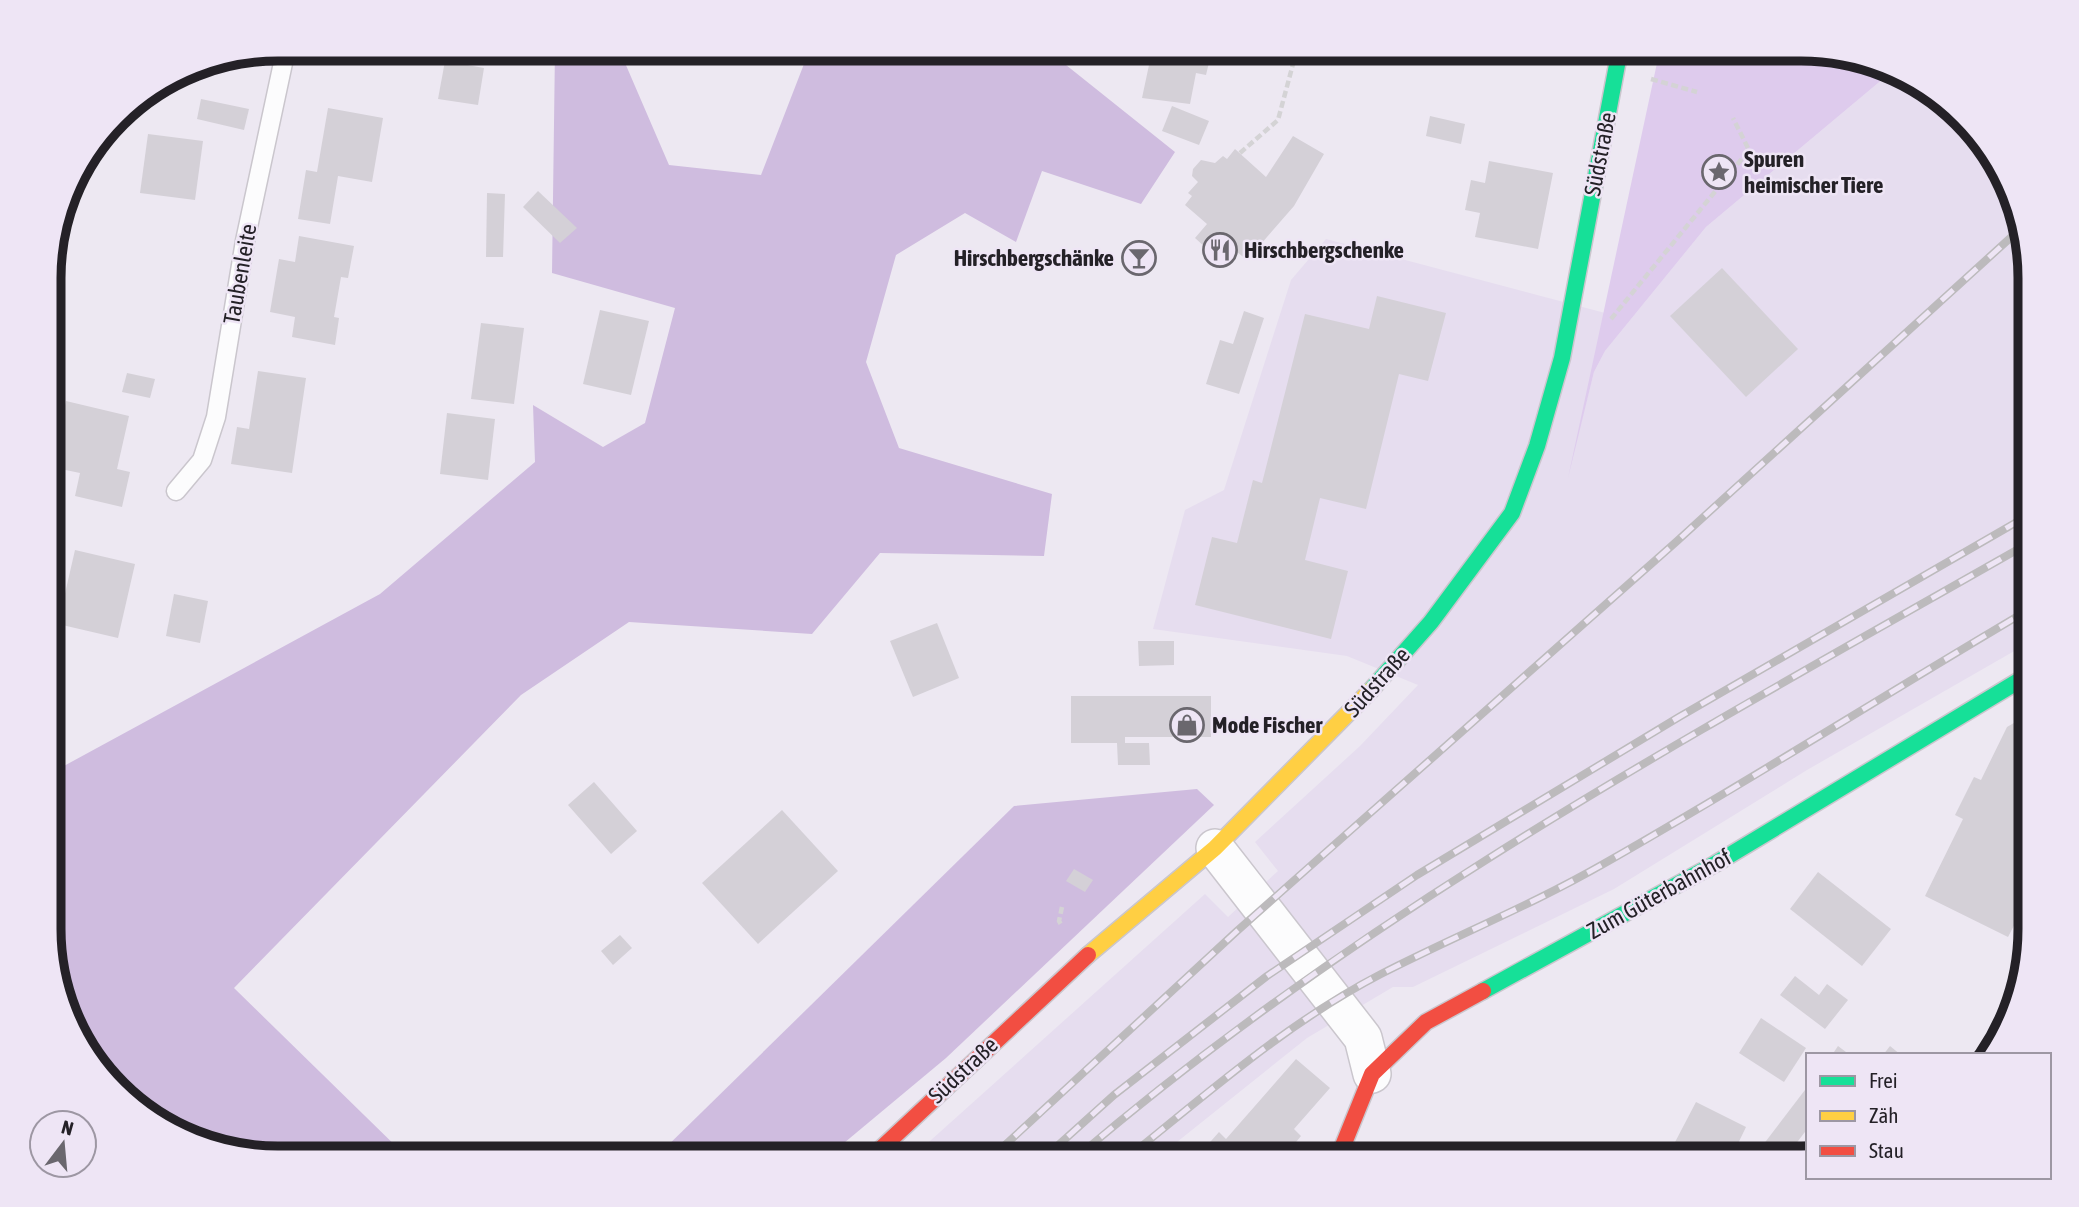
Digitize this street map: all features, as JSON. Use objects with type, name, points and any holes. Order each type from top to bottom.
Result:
[{"type":"street","name":"Südstraße","points":[[884,1146],[1084,958],[1215,848],[1361,702],[1431,622],[1512,513],[1537,446],[1562,358],[1618,61]]},
{"type":"street","name":"Zum Güterbahnhof","points":[[1343,1145],[1372,1074],[1426,1022],[1715,864],[2017,681]]},
{"type":"street","points":[[1215,848],[1363,1038],[1372,1074]]},
{"type":"lane","name":"Taubenleite","points":[[177,491],[201,460],[216,417],[245,241],[283,62]]},
{"type":"path","points":[[1240,153],[1278,120],[1294,61]]},
{"type":"path","points":[[1644,77],[1698,92]]},
{"type":"path","points":[[1605,326],[1749,150],[1733,118]]},
{"type":"shaded area","points":[[1062,61],[1175,152],[1141,204],[1042,171],[1016,242],[965,213],[896,255],[866,362],[899,448],[1052,494],[1044,556],[880,553],[812,634],[629,622],[521,695],[234,988],[396,1146],[250,1144],[195,1129],[146,1101],[115,1072],[98,1049],[78,1012],[63,957],[61,929],[61,768],[380,594],[535,462],[533,405],[603,447],[645,423],[675,308],[552,273],[555,62],[625,62],[669,165],[761,175],[804,64],[826,62]]},
{"type":"shaded area","points":[[1657,61],[1829,63],[1884,78],[1706,227],[1605,351],[1594,372],[1568,478]]},
{"type":"shaded area","points":[[1884,78],[1933,106],[1973,146],[1989,170],[2006,208],[2014,236],[2017,264],[2017,649],[1807,770],[1614,889],[1413,987],[1393,987],[1307,1038],[1173,1145],[925,1146],[1205,894],[1228,917],[1278,871],[1255,842],[1360,746],[1418,685],[1347,656],[1153,629],[1185,510],[1224,490],[1291,280],[1326,239],[1605,313],[1578,435],[1594,372],[1605,351],[1706,227]]},
{"type":"shaded area","points":[[1197,789],[1214,805],[946,1058],[841,1146],[667,1146],[1014,806]]},
{"type":"building","points":[[1145,61],[1209,61],[1206,75],[1196,73],[1190,104],[1142,98],[1149,65],[1144,64]]},
{"type":"building","points":[[445,62],[484,68],[478,105],[438,99]]},
{"type":"building","points":[[201,99],[249,109],[244,130],[197,119]]},
{"type":"building","points":[[1172,106],[1209,121],[1199,145],[1162,131]]},
{"type":"building","points":[[328,108],[383,118],[372,182],[338,176],[330,224],[298,219],[306,170],[317,172]]},
{"type":"building","points":[[1430,116],[1465,124],[1461,144],[1426,136]]},
{"type":"building","points":[[148,134],[203,141],[195,200],[140,193]]},
{"type":"building","points":[[1293,136],[1324,154],[1294,206],[1247,260],[1226,243],[1216,257],[1195,238],[1207,224],[1185,205],[1192,196],[1188,193],[1198,182],[1192,176],[1193,169],[1201,160],[1215,163],[1223,156],[1227,159],[1235,149],[1266,177]]},
{"type":"building","points":[[1489,161],[1553,173],[1538,249],[1475,237],[1480,213],[1465,210],[1471,180],[1485,183]]},
{"type":"building","points":[[538,191],[577,228],[560,243],[523,207]]},
{"type":"building","points":[[487,193],[505,194],[503,257],[486,257]]},
{"type":"building","points":[[299,236],[354,246],[348,278],[341,277],[334,317],[339,318],[335,345],[292,337],[295,317],[270,312],[279,259],[295,262]]},
{"type":"building","points":[[1722,268],[1798,349],[1746,397],[1670,316]]},
{"type":"building","points":[[1377,296],[1446,313],[1428,381],[1399,374],[1366,509],[1320,498],[1305,560],[1348,571],[1331,639],[1195,605],[1212,537],[1237,543],[1253,480],[1262,483],[1305,314],[1369,329]]},
{"type":"building","points":[[600,310],[649,321],[631,395],[583,384]]},
{"type":"building","points":[[1244,311],[1264,318],[1239,394],[1206,384],[1220,340],[1233,344]]},
{"type":"building","points":[[481,323],[524,328],[514,404],[471,399]]},
{"type":"building","points":[[258,371],[306,378],[292,473],[231,464],[237,427],[249,429]]},
{"type":"building","points":[[127,373],[155,379],[150,398],[122,392]]},
{"type":"building","points":[[66,401],[129,416],[117,469],[130,472],[122,507],[75,496],[80,473],[61,469],[61,423]]},
{"type":"building","points":[[447,413],[495,419],[488,480],[440,474]]},
{"type":"building","points":[[75,550],[135,564],[118,638],[61,625],[61,611]]},
{"type":"building","points":[[174,594],[208,601],[200,643],[166,636]]},
{"type":"building","points":[[937,623],[959,678],[913,697],[890,641]]},
{"type":"building","points":[[1138,641],[1174,641],[1174,665],[1139,666]]},
{"type":"building","points":[[1071,696],[1211,696],[1211,737],[1125,737],[1125,743],[1149,743],[1150,765],[1118,765],[1117,743],[1071,743]]},
{"type":"building","points":[[2017,721],[2017,920],[2008,937],[1925,896],[1963,819],[1955,815],[1974,777],[1981,780],[2007,727]]},
{"type":"building","points":[[594,782],[637,831],[611,854],[568,805]]},
{"type":"building","points":[[782,810],[838,871],[758,944],[702,883]]},
{"type":"building","points":[[1074,869],[1093,880],[1085,892],[1066,881]]},
{"type":"building","points":[[1818,872],[1891,929],[1862,966],[1790,909]]},
{"type":"building","points":[[620,935],[632,948],[613,965],[601,951]]},
{"type":"building","points":[[1795,976],[1819,995],[1827,984],[1848,1000],[1825,1029],[1780,995]]},
{"type":"building","points":[[1761,1018],[1806,1048],[1784,1082],[1739,1053]]},
{"type":"building","points":[[1838,1046],[1847,1053],[1833,1053]]},
{"type":"building","points":[[1890,1046],[1899,1053],[1885,1053]]},
{"type":"building","points":[[1296,1059],[1330,1088],[1294,1129],[1301,1136],[1293,1145],[1207,1145],[1219,1132],[1226,1139]]},
{"type":"building","points":[[1806,1089],[1806,1131],[1795,1145],[1763,1145]]},
{"type":"building","points":[[1696,1102],[1746,1127],[1737,1145],[1673,1145]]},
{"type":"railway","points":[[1005,1146],[1237,931],[1676,542],[2014,235]]},
{"type":"railway","points":[[1058,1145],[1114,1095],[1267,976],[1417,875],[1679,717],[2017,522]]},
{"type":"railway","points":[[1091,1145],[1186,1068],[1301,984],[1418,904],[1660,754],[2017,550]]},
{"type":"railway","points":[[1142,1145],[1281,1036],[1347,993],[1605,863],[2017,617]]},
{"type":"traffic: fast","points":[[1371,690],[1431,622],[1512,513],[1537,446],[1562,358],[1618,61]]},
{"type":"traffic: fast","points":[[1483,991],[1715,864],[2017,682]]},
{"type":"traffic: slow","points":[[1088,955],[1215,848],[1371,690]]},
{"type":"traffic: jam","points":[[884,1146],[1088,955]]},
{"type":"traffic: jam","points":[[1343,1145],[1372,1074],[1426,1022],[1483,991]]},
{"type":"place","name":"Spuren heimischer Tiere","points":[[1719,172]]},
{"type":"place","name":"Hirschbergschenke","points":[[1220,250]]},
{"type":"place","name":"Hirschbergschänke","points":[[1139,258]]},
{"type":"place","name":"Mode Fischer","points":[[1187,725]]}]
